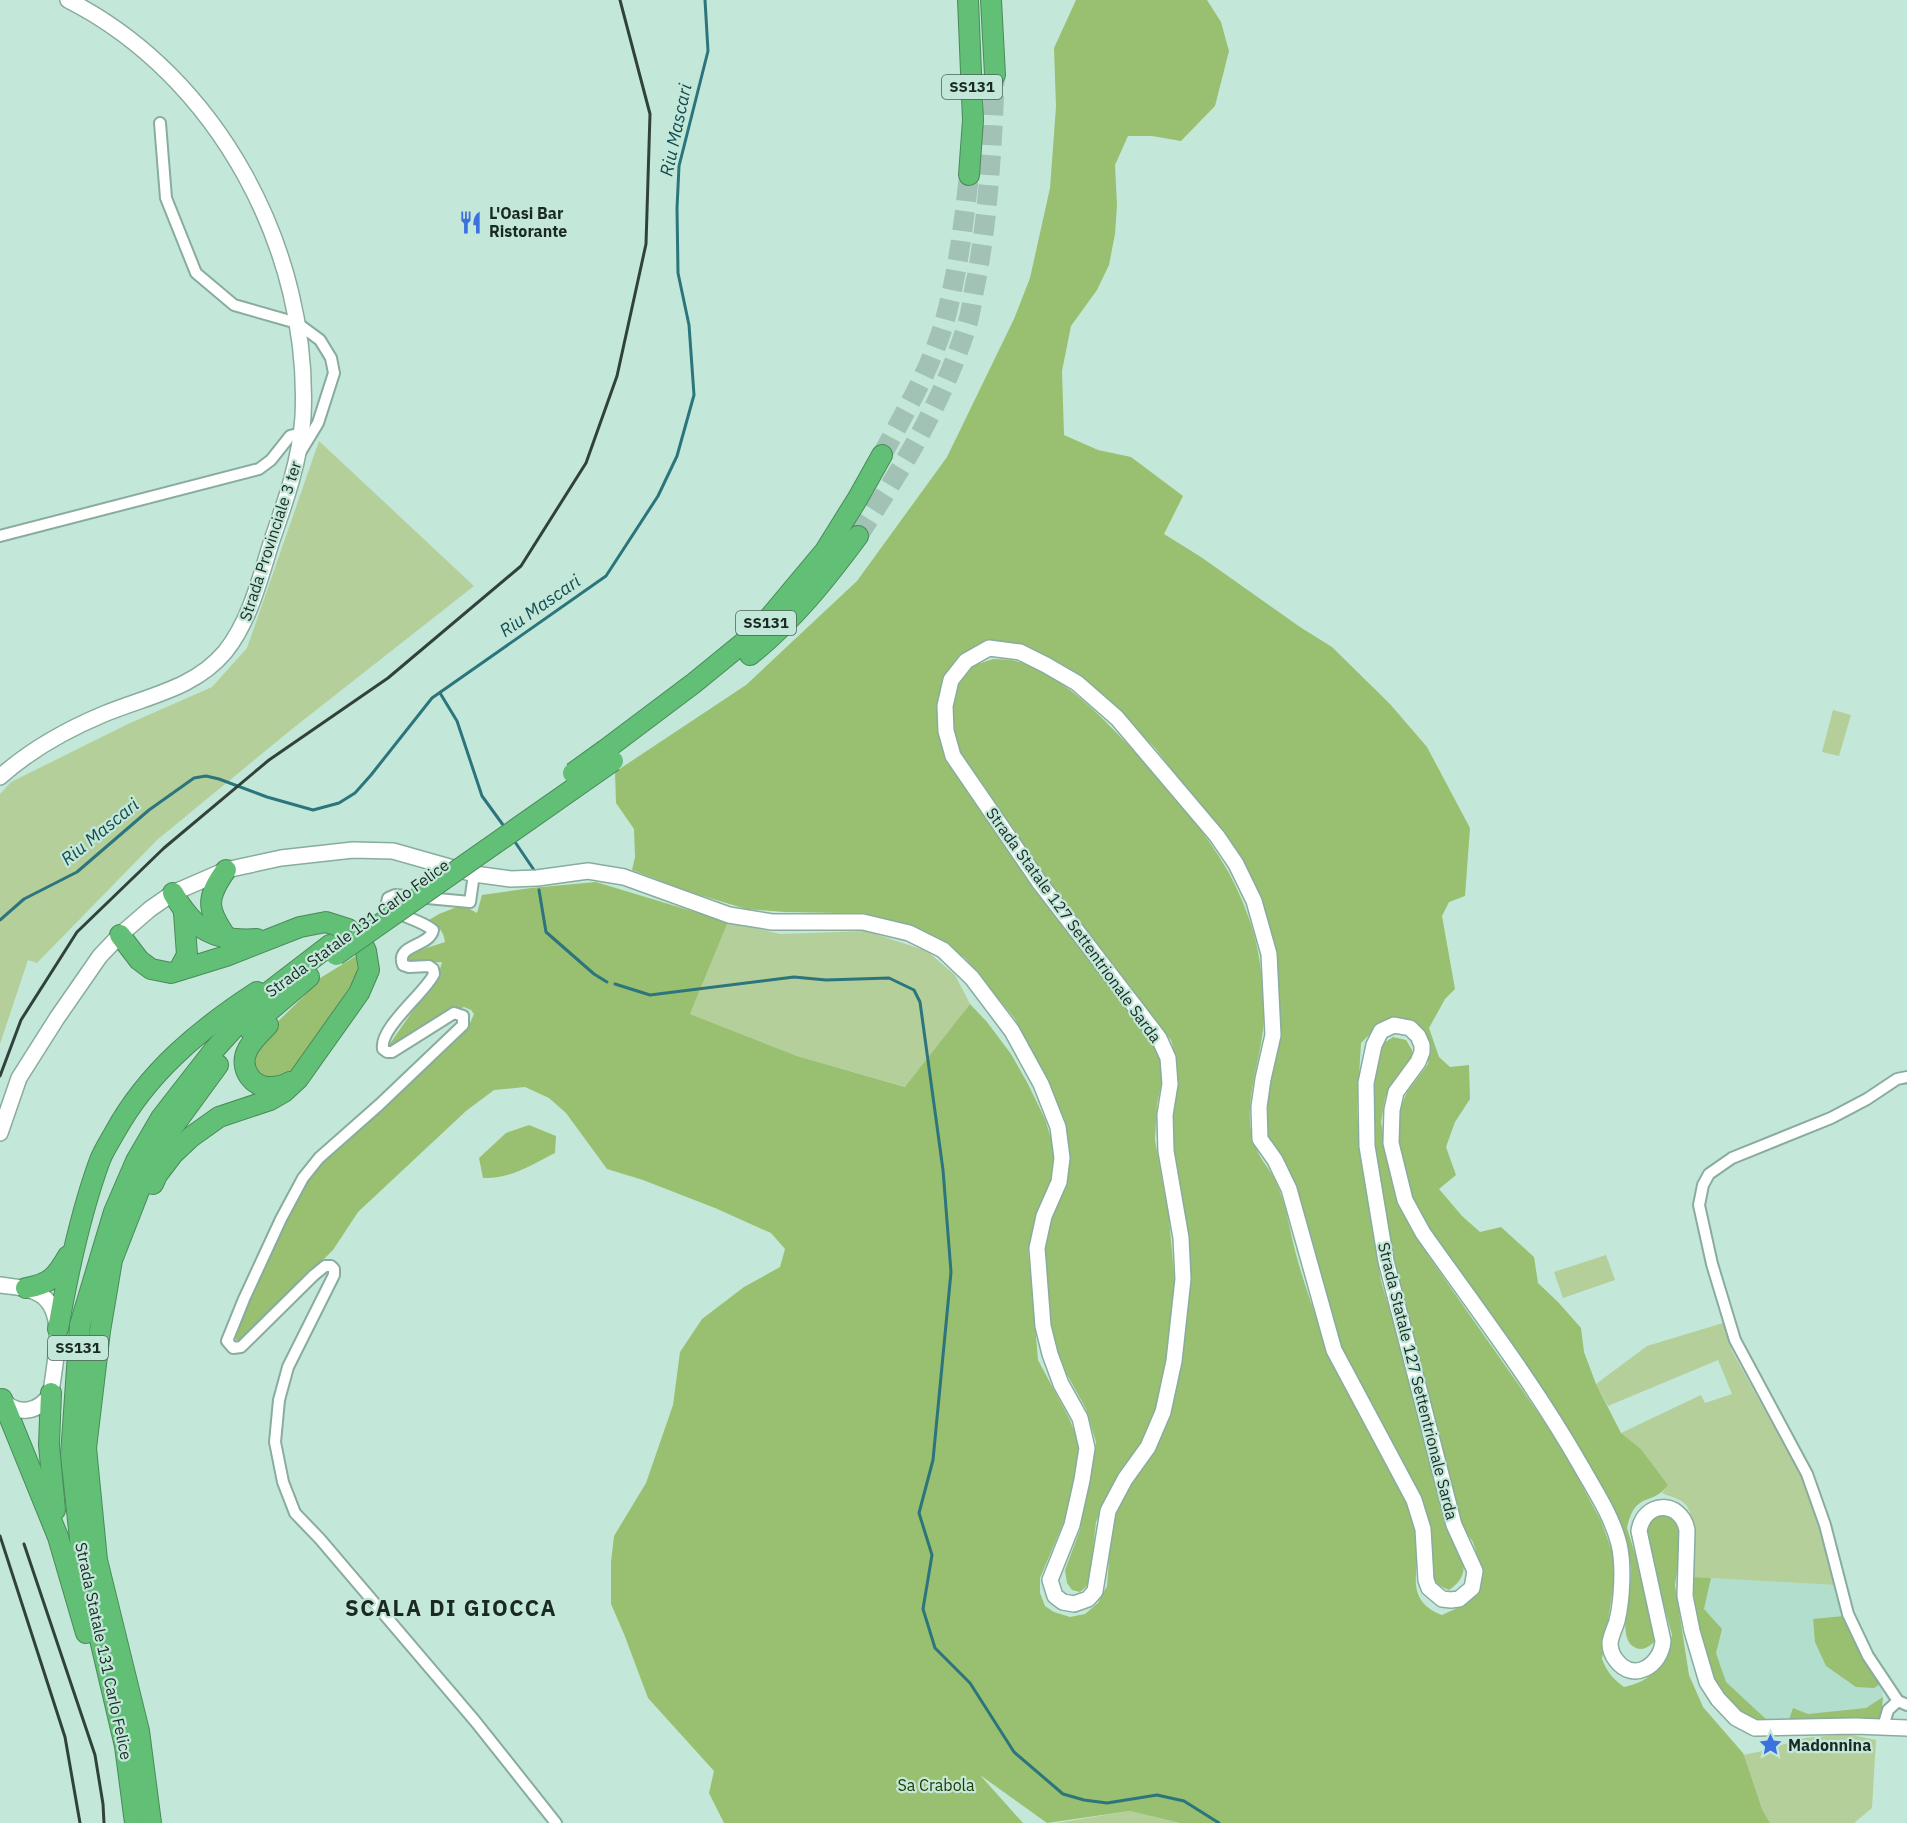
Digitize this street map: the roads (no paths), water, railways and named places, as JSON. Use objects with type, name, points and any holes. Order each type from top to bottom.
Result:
[{"type":"highway","name":"SS131","points":[[968,0],[973,120],[969,175]]},
{"type":"highway","name":"SS131","points":[[991,0],[994,75]]},
{"type":"highway","name":"Strada Statale 131 Carlo Felice","points":[[609,755],[759,630],[825,551],[882,454]]},
{"type":"highway","name":"Strada Statale 131 Carlo Felice","points":[[135,1823],[126,1746],[83,1567],[70,1455],[80,1325],[114,1212],[136,1161],[161,1118],[214,1050],[261,998],[609,755],[769,640],[822,584],[858,536]]},
{"type":"highway","points":[[226,870],[214,886],[211,904],[214,920],[227,938]]},
{"type":"highway","points":[[173,893],[184,913],[207,932],[238,940],[275,937]]},
{"type":"highway","points":[[179,970],[187,955],[184,913]]},
{"type":"highway","points":[[112,1260],[135,1225],[157,1175],[173,1154],[191,1137],[219,1117],[270,1100],[284,1092],[298,1079],[359,993],[369,969],[366,951],[360,939],[348,929],[326,922],[300,927],[226,956],[179,970],[163,972],[151,969],[139,960],[120,934]]},
{"type":"highway","name":"Strada Statale 131 Carlo Felice","points":[[151,1823],[139,1731],[98,1560],[86,1448],[100,1331],[112,1260],[149,1165],[172,1128],[224,1057],[329,952]]},
{"type":"highway","points":[[298,1079],[275,1087],[262,1086],[255,1083],[247,1073],[244,1060],[249,1046],[329,952]]},
{"type":"highway","points":[[58,1329],[75,1240],[101,1159],[124,1117],[160,1069],[192,1039],[227,1012],[329,952]]},
{"type":"highway","points":[[26,1288],[41,1286],[54,1278],[75,1240]]},
{"type":"highway","points":[[51,1393],[49,1445],[58,1537]]},
{"type":"highway","points":[[1,1397],[58,1537],[90,1646],[113,1690]]},
{"type":"main road","name":"Strada Provinciale 3 ter","points":[[0,777],[12,766],[62,735],[104,714],[187,684],[209,669],[226,651],[243,623],[255,593],[298,456],[301,433],[302,369],[294,306],[274,237],[247,177],[207,119],[169,73],[125,36],[68,0]]},
{"type":"main road","name":"Strada Statale 127 Settentrionale Sarda","points":[[0,1133],[19,1078],[94,965],[120,934],[173,893],[226,870],[281,858],[353,850],[393,851],[474,874],[511,879],[588,871],[624,877],[729,915],[772,922],[863,922],[909,933],[943,950],[972,978],[1012,1031],[1041,1084],[1058,1127],[1062,1158],[1059,1182],[1044,1216],[1037,1248],[1043,1326],[1060,1384],[1080,1418],[1087,1448],[1072,1526],[1050,1580],[1052,1591],[1059,1599],[1071,1604],[1082,1603],[1091,1596],[1096,1587],[1108,1511],[1125,1479],[1148,1447],[1163,1413],[1174,1361],[1183,1279],[1181,1238],[1167,1151],[1165,1115],[1170,1084],[1168,1058],[1159,1038],[1040,884],[952,756],[946,731],[945,706],[951,680],[966,661],[989,648],[1020,652],[1077,683],[1117,718],[1217,836],[1236,864],[1254,902],[1269,954],[1273,1035],[1259,1107],[1260,1139],[1275,1160],[1289,1189],[1334,1350],[1414,1500],[1423,1529],[1426,1580],[1429,1588],[1442,1599],[1459,1599],[1472,1588],[1475,1571],[1454,1525],[1386,1261],[1367,1146],[1366,1083],[1374,1045],[1381,1031],[1394,1025],[1407,1027],[1414,1031],[1422,1048],[1418,1062],[1396,1092],[1392,1110],[1391,1143],[1405,1200],[1423,1233],[1561,1431],[1608,1514],[1619,1544],[1622,1571],[1617,1619],[1610,1642],[1615,1658],[1628,1669],[1637,1670],[1653,1665],[1662,1650],[1663,1641],[1639,1531],[1641,1522],[1647,1514],[1656,1509],[1668,1508],[1678,1513],[1686,1523],[1685,1596],[1692,1631],[1707,1682],[1718,1699],[1736,1718],[1755,1728],[1882,1727]]},
{"type":"main road","points":[[0,1285],[26,1288],[40,1294],[49,1302],[58,1329],[51,1393],[47,1400],[33,1410],[15,1409],[1,1397]]},
{"type":"main road","points":[[1882,1727],[1907,1728]]},
{"type":"street","points":[[160,123],[166,198],[196,273],[234,305],[297,323],[320,340],[330,358],[334,373],[318,423],[298,456]]},
{"type":"street","points":[[0,536],[259,469],[271,460],[290,436],[301,433]]},
{"type":"street","points":[[474,874],[470,902],[395,895],[388,898],[386,907],[393,912],[414,919],[433,930],[433,935],[428,940],[406,950],[402,955],[402,964],[429,966],[433,969],[434,974],[402,1011],[383,1041],[383,1049],[392,1052],[453,1013],[463,1016],[463,1025],[319,1158],[303,1178],[277,1229],[227,1341],[233,1348],[242,1347],[314,1275],[325,1266],[331,1266],[334,1269],[334,1275],[288,1367],[279,1400],[275,1442],[283,1482],[295,1513],[320,1539],[475,1721],[556,1823]]},
{"type":"street","points":[[1882,1727],[1888,1710],[1903,1703],[1868,1656],[1848,1614],[1825,1524],[1807,1474],[1735,1340],[1712,1264],[1699,1205],[1703,1185],[1709,1174],[1732,1158],[1831,1118],[1867,1099],[1897,1079],[1907,1077]]},
{"type":"waterway","name":"Riu Mascari","points":[[0,920],[24,899],[77,872],[149,810],[194,778],[206,776],[219,779],[267,797],[313,810],[339,803],[355,793],[371,775],[432,698],[606,576],[658,496],[677,456],[694,395],[689,325],[678,273],[677,208],[679,166],[708,51],[705,0]]},
{"type":"waterway","points":[[440,693],[457,721],[482,796],[506,829]]},
{"type":"waterway","points":[[513,839],[536,873]]},
{"type":"waterway","points":[[539,890],[546,932],[594,974],[607,982]]},
{"type":"waterway","points":[[615,984],[650,995],[794,977],[826,980],[889,978],[914,990],[920,1002],[943,1170],[951,1272],[933,1460],[919,1513],[932,1555],[923,1609],[935,1648],[970,1683],[1014,1752],[1063,1794],[1107,1803],[1157,1795],[1184,1801],[1219,1823]]},
{"type":"tunnel","points":[[858,536],[934,408],[967,325],[977,276],[987,201],[995,75]]},
{"type":"tunnel","points":[[882,455],[918,387],[941,334],[957,264],[969,175]]},
{"type":"railway","points":[[0,1076],[21,1020],[77,932],[164,848],[269,760],[388,678],[521,566],[586,463],[617,376],[646,244],[650,114],[620,0]]},
{"type":"railway","points":[[0,1536],[65,1737],[80,1823]]},
{"type":"railway","points":[[24,1544],[95,1755],[104,1823]]},
{"type":"place","name":"L'Oasi Bar Ristorante","points":[[471,222]]},
{"type":"place","name":"Madonnina","points":[[1770,1745]]},
{"type":"district","name":"SCALA DI GIOCCA","points":[[451,1608]]},
{"type":"park label","name":"Sa Crabola","points":[[936,1785]]}]
